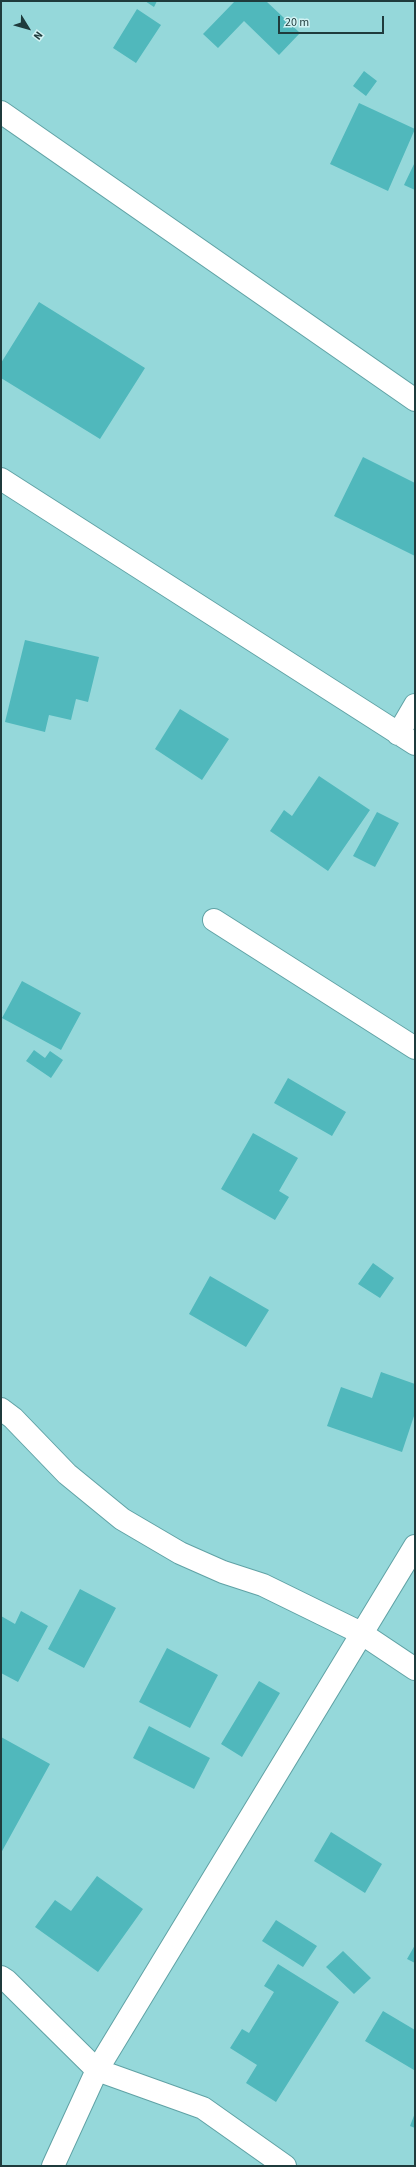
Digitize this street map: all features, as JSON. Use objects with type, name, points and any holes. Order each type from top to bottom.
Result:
[{"type":"street","points":[[1,112],[415,400]]},
{"type":"street","points":[[1,479],[407,739],[415,705]]},
{"type":"street","points":[[214,920],[415,1048]]},
{"type":"street","points":[[1,1409],[13,1418],[67,1474],[122,1519],[180,1553],[223,1572],[263,1585],[361,1633],[415,1669]]},
{"type":"street","points":[[53,2166],[97,2070],[415,1546]]},
{"type":"street","points":[[1,1977],[7,1981],[97,2070],[204,2108],[285,2166]]},
{"type":"building","points":[[145,1],[157,1],[154,7]]},
{"type":"building","points":[[235,1],[266,1],[300,33],[279,55],[244,21],[218,48],[203,34]]},
{"type":"building","points":[[137,9],[161,25],[136,63],[113,48]]},
{"type":"building","points":[[364,71],[377,81],[366,96],[353,86]]},
{"type":"building","points":[[359,103],[415,129],[388,191],[330,164]]},
{"type":"building","points":[[415,162],[415,190],[404,185]]},
{"type":"building","points":[[39,302],[145,368],[100,439],[1,378],[1,363]]},
{"type":"building","points":[[363,457],[415,483],[415,556],[334,516]]},
{"type":"building","points":[[25,640],[99,657],[88,702],[76,699],[71,720],[49,715],[45,732],[5,722]]},
{"type":"building","points":[[180,709],[229,739],[202,780],[155,749]]},
{"type":"building","points":[[319,776],[370,810],[328,871],[270,831],[284,810],[292,816]]},
{"type":"building","points":[[377,812],[399,823],[375,867],[353,856]]},
{"type":"building","points":[[22,981],[81,1013],[61,1050],[2,1018]]},
{"type":"building","points":[[34,1050],[45,1058],[50,1051],[63,1060],[51,1078],[26,1061]]},
{"type":"building","points":[[288,1078],[346,1112],[332,1136],[274,1103]]},
{"type":"building","points":[[253,1133],[298,1158],[279,1191],[289,1197],[275,1220],[221,1189]]},
{"type":"building","points":[[373,1263],[394,1278],[380,1298],[358,1284]]},
{"type":"building","points":[[210,1276],[269,1310],[246,1347],[189,1314]]},
{"type":"building","points":[[381,1372],[415,1384],[415,1413],[402,1452],[327,1426],[341,1387],[372,1398]]},
{"type":"building","points":[[80,1589],[116,1608],[84,1668],[48,1649]]},
{"type":"building","points":[[21,1611],[48,1626],[18,1682],[1,1673],[1,1616],[15,1624]]},
{"type":"building","points":[[167,1648],[218,1675],[190,1728],[139,1702]]},
{"type":"building","points":[[259,1681],[280,1693],[242,1757],[221,1744]]},
{"type":"building","points":[[149,1726],[210,1758],[194,1789],[133,1758]]},
{"type":"building","points":[[1,1737],[50,1764],[1,1853]]},
{"type":"building","points":[[331,1832],[382,1864],[365,1893],[314,1861]]},
{"type":"building","points":[[97,1876],[143,1909],[98,1972],[35,1927],[55,1900],[71,1911]]},
{"type":"building","points":[[276,1920],[317,1946],[303,1967],[262,1941]]},
{"type":"building","points":[[415,1945],[415,1963],[407,1959]]},
{"type":"building","points":[[343,1951],[371,1978],[354,1994],[326,1967]]},
{"type":"building","points":[[278,1964],[339,2002],[276,2102],[246,2083],[257,2065],[230,2048],[242,2029],[249,2033],[274,1992],[264,1986]]},
{"type":"building","points":[[383,2011],[415,2030],[414,2070],[365,2041]]},
{"type":"building","points":[[415,2113],[415,2128],[410,2126]]}]
